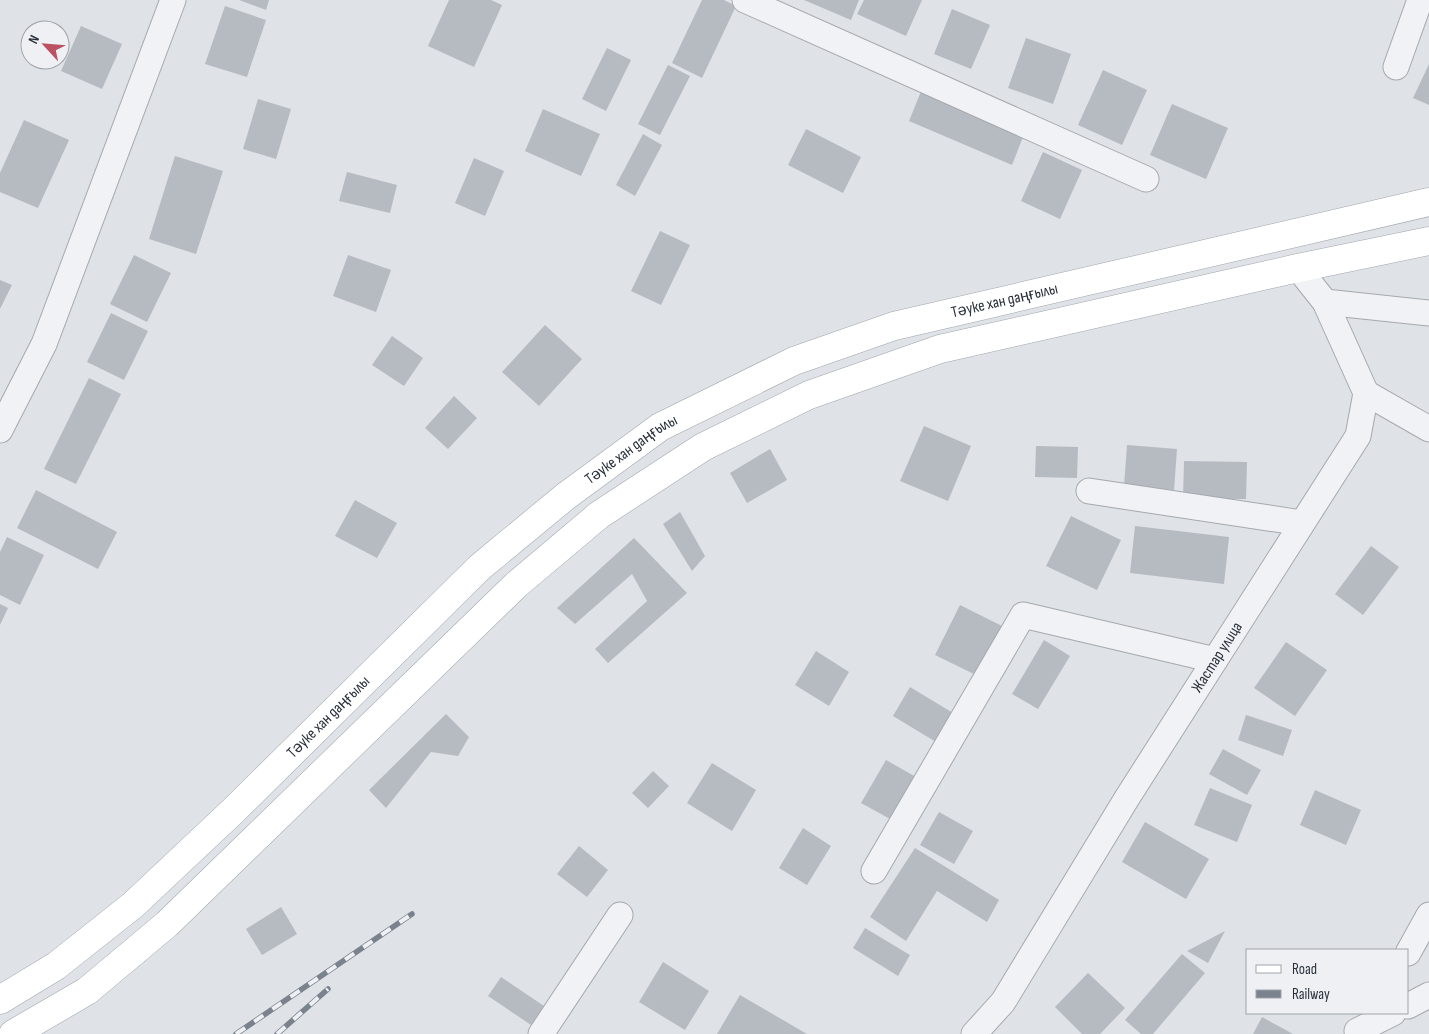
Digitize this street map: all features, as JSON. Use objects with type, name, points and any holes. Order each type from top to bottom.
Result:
[{"type":"main road","name":"Тәуке хан даңғылы","points":[[0,1000],[56,966],[133,905],[234,810],[480,567],[566,496],[660,427],[794,361],[894,326],[1429,202]]},
{"type":"main road","name":"Тәуке хан даңғылы","points":[[12,1034],[87,991],[167,924],[516,585],[599,515],[703,447],[809,395],[940,349],[1298,268],[1429,241]]},
{"type":"street","points":[[0,430],[44,344],[173,0]]},
{"type":"street","points":[[745,0],[1146,179]]},
{"type":"street","points":[[1396,67],[1420,0]]},
{"type":"street","points":[[1298,268],[1325,302],[1366,393],[1429,429]]},
{"type":"street","points":[[1325,302],[1429,313]]},
{"type":"street","name":"Жастар улица","points":[[974,1034],[1003,1002],[1127,798],[1358,436],[1366,393]]},
{"type":"street","points":[[1089,491],[1302,523]]},
{"type":"street","points":[[874,871],[1024,615],[1215,660]]},
{"type":"street","points":[[541,1034],[620,915]]},
{"type":"street","points":[[1409,951],[1429,915]]},
{"type":"street","points":[[1409,1005],[1429,995]]},
{"type":"street","points":[[1361,1026],[1391,1014]]},
{"type":"building","points":[[239,0],[269,0],[266,10]]},
{"type":"building","points":[[449,0],[491,0],[502,5],[474,67],[428,46]]},
{"type":"building","points":[[702,0],[724,0],[736,6],[702,78],[672,63]]},
{"type":"building","points":[[804,0],[859,0],[851,20]]},
{"type":"building","points":[[864,0],[922,0],[906,36],[857,14]]},
{"type":"building","points":[[225,6],[266,20],[247,77],[205,64]]},
{"type":"building","points":[[952,9],[990,25],[971,69],[934,54]]},
{"type":"building","points":[[81,26],[122,44],[102,89],[61,71],[70,70],[70,51]]},
{"type":"building","points":[[1026,38],[1071,54],[1053,104],[1008,88]]},
{"type":"building","points":[[607,48],[631,60],[606,111],[582,99]]},
{"type":"building","points":[[1429,64],[1429,105],[1413,98]]},
{"type":"building","points":[[668,65],[690,76],[660,135],[638,124]]},
{"type":"building","points":[[1103,70],[1147,90],[1122,145],[1078,125]]},
{"type":"building","points":[[922,89],[1025,132],[1012,165],[909,121]]},
{"type":"building","points":[[258,99],[291,109],[276,159],[243,149]]},
{"type":"building","points":[[1172,104],[1228,128],[1206,179],[1150,155]]},
{"type":"building","points":[[543,109],[600,134],[581,176],[525,151]]},
{"type":"building","points":[[24,120],[69,140],[38,208],[0,192],[0,173]]},
{"type":"building","points":[[806,129],[861,157],[843,193],[788,165]]},
{"type":"building","points":[[643,134],[662,145],[635,196],[616,185]]},
{"type":"building","points":[[1043,152],[1082,170],[1060,219],[1021,201]]},
{"type":"building","points":[[175,156],[223,171],[196,254],[149,239]]},
{"type":"building","points":[[474,158],[504,171],[485,216],[455,203]]},
{"type":"building","points":[[347,172],[397,185],[390,213],[339,201]]},
{"type":"building","points":[[660,231],[690,245],[661,305],[631,291]]},
{"type":"building","points":[[134,255],[171,273],[147,322],[110,304]]},
{"type":"building","points":[[348,255],[391,270],[376,312],[333,296]]},
{"type":"building","points":[[0,280],[12,285],[0,309]]},
{"type":"building","points":[[111,313],[148,331],[124,380],[87,362]]},
{"type":"building","points":[[545,325],[582,359],[539,406],[502,372]]},
{"type":"building","points":[[392,336],[423,358],[404,386],[372,365]]},
{"type":"building","points":[[89,378],[121,394],[76,484],[44,469]]},
{"type":"building","points":[[454,396],[477,418],[448,449],[425,428]]},
{"type":"building","points":[[924,426],[971,446],[948,501],[900,481]]},
{"type":"building","points":[[1127,445],[1177,449],[1174,490],[1124,486]]},
{"type":"building","points":[[1036,446],[1078,447],[1077,478],[1035,477]]},
{"type":"building","points":[[770,449],[787,480],[747,503],[730,473]]},
{"type":"building","points":[[1184,461],[1247,462],[1246,499],[1183,499]]},
{"type":"building","points":[[36,490],[117,532],[98,569],[17,528]]},
{"type":"building","points":[[355,500],[397,523],[377,558],[335,536]]},
{"type":"building","points":[[680,512],[705,556],[692,571],[663,524]]},
{"type":"building","points":[[1071,516],[1121,540],[1097,590],[1046,566]]},
{"type":"building","points":[[1135,526],[1229,537],[1224,584],[1130,573]]},
{"type":"building","points":[[7,537],[44,555],[20,605],[0,595],[0,552]]},
{"type":"building","points":[[634,538],[687,593],[608,663],[595,649],[647,601],[632,574],[575,624],[557,608]]},
{"type":"building","points":[[1371,546],[1399,567],[1363,615],[1335,594]]},
{"type":"building","points":[[0,604],[8,608],[0,625]]},
{"type":"building","points":[[960,605],[1006,628],[982,678],[935,655]]},
{"type":"building","points":[[1044,640],[1070,656],[1038,709],[1012,694]]},
{"type":"building","points":[[1286,642],[1327,670],[1295,716],[1254,688]]},
{"type":"building","points":[[816,651],[849,672],[829,706],[795,685]]},
{"type":"building","points":[[910,687],[953,713],[936,742],[893,716]]},
{"type":"building","points":[[446,714],[469,737],[458,756],[431,752],[386,808],[369,790]]},
{"type":"building","points":[[1246,715],[1292,730],[1283,756],[1238,740]]},
{"type":"building","points":[[1223,749],[1261,770],[1247,795],[1209,774]]},
{"type":"building","points":[[886,760],[916,777],[892,820],[861,803]]},
{"type":"building","points":[[712,763],[756,790],[732,831],[687,803]]},
{"type":"building","points":[[653,771],[669,786],[648,808],[632,793]]},
{"type":"building","points":[[1210,788],[1252,805],[1237,842],[1194,825]]},
{"type":"building","points":[[1315,790],[1361,810],[1346,845],[1300,825]]},
{"type":"building","points":[[939,812],[973,831],[954,864],[920,845]]},
{"type":"building","points":[[1145,822],[1209,859],[1186,899],[1122,862]]},
{"type":"building","points":[[803,828],[831,846],[807,885],[779,868]]},
{"type":"building","points":[[579,846],[608,870],[587,897],[557,874]]},
{"type":"building","points":[[915,848],[999,900],[987,922],[937,891],[906,941],[870,917]]},
{"type":"building","points":[[281,907],[297,934],[262,955],[246,929]]},
{"type":"building","points":[[865,928],[910,955],[898,976],[853,948]]},
{"type":"building","points":[[1225,931],[1208,963],[1187,951]]},
{"type":"building","points":[[1182,954],[1205,973],[1153,1034],[1141,1034],[1125,1020]]},
{"type":"building","points":[[663,962],[709,991],[685,1030],[639,1002]]},
{"type":"building","points":[[1088,973],[1125,1008],[1100,1034],[1082,1034],[1055,1007]]},
{"type":"building","points":[[501,977],[544,1006],[531,1025],[488,996]]},
{"type":"building","points":[[740,995],[807,1034],[717,1034]]},
{"type":"building","points":[[1262,1017],[1293,1034],[1253,1034]]},
{"type":"railway","points":[[236,1034],[412,914]]},
{"type":"railway","points":[[277,1034],[328,989]]}]
